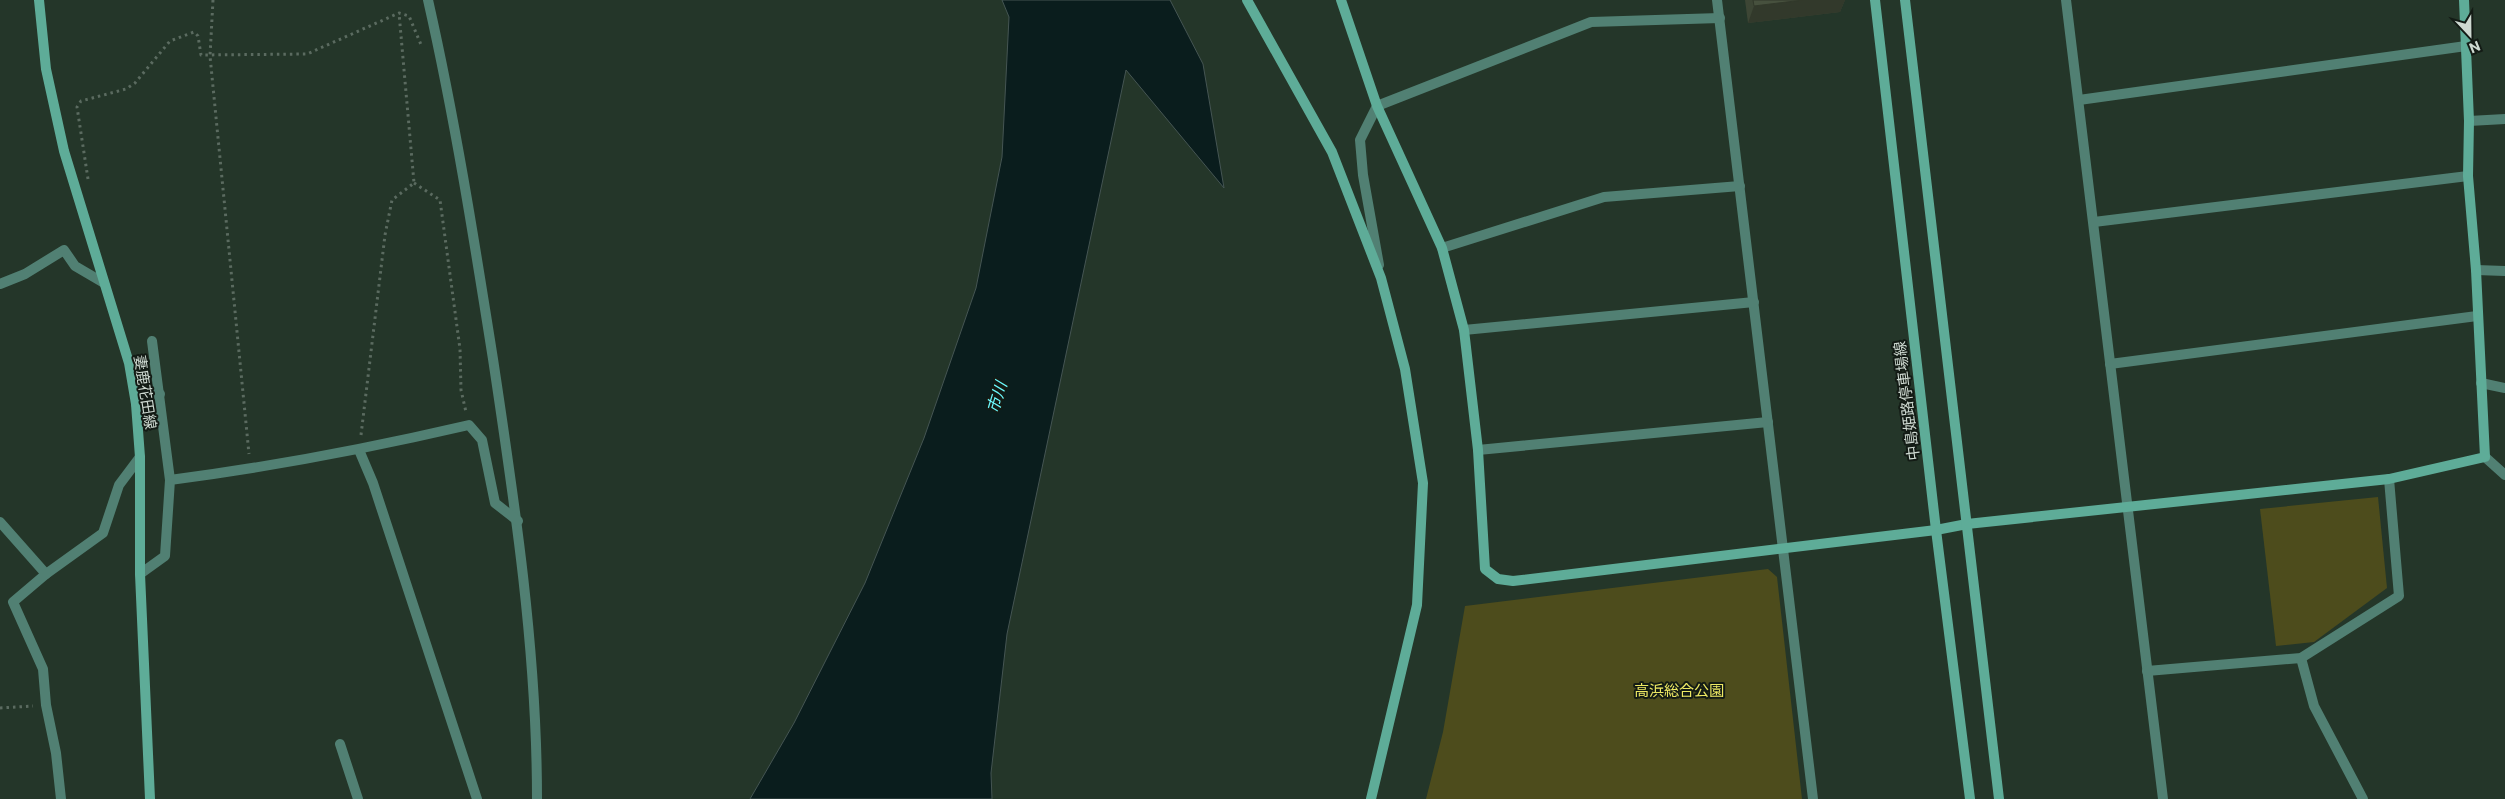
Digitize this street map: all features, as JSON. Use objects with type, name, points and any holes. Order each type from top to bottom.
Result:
[{"type":"street","name":"妻鹿花田線","points":[[39,0],[46,69],[64,151],[129,363],[136,404],[140,457],[140,574],[150,799]]},
{"type":"street","points":[[428,0],[448,89],[518,521],[529,630],[537,799]]},
{"type":"street","points":[[1247,0],[1332,152],[1381,278]]},
{"type":"street","points":[[1341,0],[1377,106],[1442,248],[1464,330],[1478,450],[1485,569],[1498,580],[1514,581],[1936,530],[1967,524],[2389,479],[2484,457]]},
{"type":"street","points":[[1717,0],[1813,799]]},
{"type":"street","name":"中島姫路停車場線","points":[[1875,0],[1936,530],[1970,799]]},
{"type":"street","points":[[1905,0],[1999,799]]},
{"type":"street","points":[[2066,0],[2094,222],[2126,507],[2163,799]]},
{"type":"street","points":[[2464,0],[2469,121],[2468,176],[2476,270],[2484,457],[2505,475]]},
{"type":"street","points":[[1370,799],[1417,604],[1423,483],[1405,369],[1381,278],[1363,175],[1360,140],[1377,106],[1591,22],[1720,18]]},
{"type":"street","points":[[2079,100],[2466,46]]},
{"type":"street","points":[[2469,121],[2505,119]]},
{"type":"street","points":[[2094,222],[2468,176]]},
{"type":"street","points":[[1442,248],[1604,197],[1740,186]]},
{"type":"street","points":[[0,284],[25,274],[64,250],[75,266],[104,283]]},
{"type":"street","points":[[2476,270],[2505,271]]},
{"type":"street","points":[[1464,330],[1754,302]]},
{"type":"street","points":[[2110,364],[2477,316]]},
{"type":"street","points":[[140,574],[165,556],[170,480],[152,341]]},
{"type":"street","points":[[2481,384],[2505,388]]},
{"type":"street","points":[[136,404],[160,394]]},
{"type":"street","points":[[1478,450],[1768,422]]},
{"type":"street","points":[[170,480],[250,470],[359,450],[469,425],[482,440],[495,503],[518,521]]},
{"type":"street","points":[[359,450],[373,483],[477,799]]},
{"type":"street","points":[[61,799],[56,753],[46,706],[43,669],[13,602],[46,574],[103,533],[119,485],[140,457]]},
{"type":"street","points":[[2147,671],[2301,658],[2399,596],[2389,479]]},
{"type":"street","points":[[0,522],[46,574]]},
{"type":"street","points":[[2301,658],[2314,706],[2363,799]]},
{"type":"street","points":[[340,744],[358,799]]},
{"type":"path","points":[[213,0],[210,56],[250,470]]},
{"type":"path","points":[[399,13],[414,183]]},
{"type":"path","points":[[87,183],[89,175],[77,107],[81,102],[126,89],[135,84],[170,41],[194,32],[198,36],[201,55],[306,54],[399,13],[409,16],[424,51]]},
{"type":"path","points":[[414,183],[440,200],[460,350],[461,390],[469,425]]},
{"type":"path","points":[[359,450],[385,235],[392,200],[414,183]]},
{"type":"path","points":[[0,708],[46,706]]},
{"type":"green space","points":[[2378,497],[2387,588],[2314,642],[2276,646],[2260,509]]},
{"type":"green space","name":"高浜総合公園","points":[[1768,569],[1777,577],[1802,799],[1426,799],[1443,732],[1465,606]]},
{"type":"water","name":"市川","points":[[1002,0],[1170,0],[1203,64],[1224,188],[1126,70],[1007,634],[991,773],[992,799],[750,799],[794,723],[865,583],[924,438],[976,288],[1002,157],[1009,17]]},
{"type":"building","points":[[1753,0],[1803,0],[1754,6]]}]
